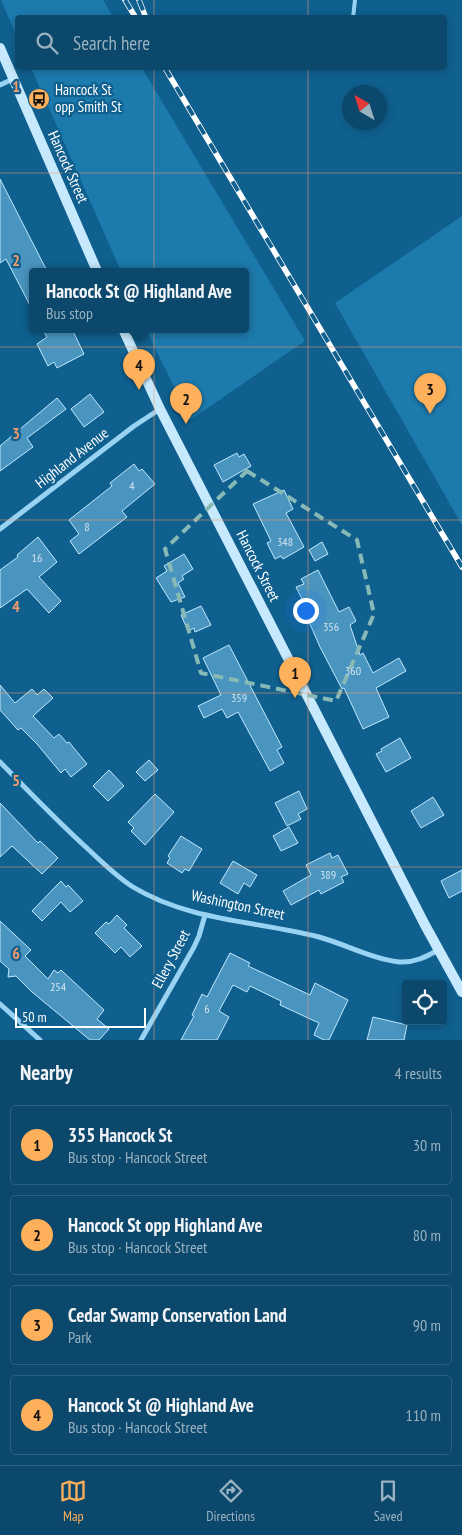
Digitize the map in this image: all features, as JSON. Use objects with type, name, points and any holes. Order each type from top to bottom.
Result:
[{"type":"main road","name":"Hancock Street","points":[[0,48],[96,268]]},
{"type":"main road","name":"Hancock Street","points":[[125,333],[160,409],[438,950]]},
{"type":"main road","points":[[438,950],[462,992]]},
{"type":"street","points":[[0,85],[13,79]]},
{"type":"street","name":"Highland Avenue","points":[[0,529],[134,426],[160,409]]},
{"type":"street","name":"Washington Street","points":[[0,762],[59,822],[122,879],[143,893],[205,915],[305,934],[388,960],[400,962],[419,959],[438,950]]},
{"type":"street","name":"Ellery Street","points":[[141,1040],[194,947],[205,915]]},
{"type":"street","points":[[0,1004],[40,1040]]},
{"type":"lane","points":[[353,15],[355,0]]},
{"type":"highlighted area","points":[[247,471],[357,540],[374,614],[336,701],[201,673],[165,549]]},
{"type":"shaded area","points":[[1,0],[103,0],[112,15],[15,15],[15,32]]},
{"type":"shaded area","points":[[32,70],[143,70],[305,341],[190,420],[148,333],[249,333],[249,268],[120,268]]},
{"type":"shaded area","points":[[462,216],[462,525],[335,303]]},
{"type":"building","points":[[0,179],[45,268],[29,268],[29,303],[6,259],[0,263]]},
{"type":"building","points":[[44,333],[74,333],[84,354],[57,368],[54,362],[48,366],[37,344],[47,337]]},
{"type":"building","points":[[90,394],[104,412],[84,427],[71,409]]},
{"type":"building","points":[[57,398],[66,409],[27,438],[33,447],[0,471],[0,446]]},
{"type":"building","points":[[237,453],[239,457],[244,454],[251,466],[223,482],[214,465]]},
{"type":"building","points":[[134,464],[139,471],[142,469],[155,484],[122,511],[127,517],[79,554],[70,541],[79,534],[69,520],[112,486],[110,483]]},
{"type":"building","points":[[284,490],[293,509],[286,513],[304,547],[283,559],[281,556],[275,559],[267,543],[271,541],[253,504]]},
{"type":"building","points":[[38,537],[57,562],[39,577],[61,601],[49,613],[27,589],[0,608],[0,570],[18,557],[17,555]]},
{"type":"building","points":[[322,542],[328,554],[315,561],[309,550]]},
{"type":"building","points":[[184,554],[193,569],[182,576],[184,579],[178,583],[185,597],[171,602],[156,578],[167,571],[164,566]]},
{"type":"building","points":[[318,570],[339,612],[349,607],[356,621],[350,625],[360,655],[363,653],[373,673],[399,658],[406,671],[376,688],[389,717],[363,729],[344,688],[342,689],[320,647],[303,608],[306,607],[296,587],[304,584],[301,579]]},
{"type":"building","points":[[201,606],[211,625],[195,632],[194,628],[188,631],[181,615]]},
{"type":"building","points":[[229,645],[282,747],[277,750],[284,763],[270,771],[238,712],[227,718],[222,709],[204,718],[198,706],[221,695],[203,658]]},
{"type":"building","points":[[0,685],[15,703],[32,689],[37,695],[44,689],[53,698],[33,716],[54,738],[59,734],[67,743],[69,742],[87,764],[71,777],[65,769],[61,773],[37,744],[21,728],[18,730],[0,710]]},
{"type":"building","points":[[400,738],[411,758],[386,772],[376,754]]},
{"type":"building","points":[[149,760],[158,770],[145,781],[136,772]]},
{"type":"building","points":[[109,770],[124,786],[108,801],[93,786]]},
{"type":"building","points":[[299,791],[307,809],[298,814],[301,819],[287,826],[275,803]]},
{"type":"building","points":[[155,794],[174,812],[145,845],[131,831],[134,828],[128,822]]},
{"type":"building","points":[[433,797],[444,815],[421,828],[411,811]]},
{"type":"building","points":[[0,803],[38,843],[40,841],[58,858],[42,874],[12,846],[0,857]]},
{"type":"building","points":[[289,827],[298,843],[281,851],[273,836]]},
{"type":"building","points":[[181,836],[202,849],[189,871],[185,869],[182,873],[167,863],[170,858],[168,856]]},
{"type":"building","points":[[330,853],[332,858],[338,855],[348,874],[341,877],[344,882],[321,894],[319,890],[291,905],[283,891],[311,875],[306,865]]},
{"type":"building","points":[[233,861],[257,875],[250,887],[244,883],[238,894],[220,883]]},
{"type":"building","points":[[462,870],[462,891],[449,898],[441,881]]},
{"type":"building","points":[[61,881],[66,887],[68,885],[83,901],[70,912],[61,902],[42,921],[32,911]]},
{"type":"building","points":[[117,915],[127,925],[124,928],[142,946],[130,957],[121,947],[115,953],[95,933],[106,922],[109,924]]},
{"type":"building","points":[[0,921],[31,950],[25,956],[48,979],[54,970],[58,973],[61,970],[104,1010],[97,1019],[109,1029],[99,1040],[90,1040],[32,992],[16,976],[8,977],[9,969],[0,961]]},
{"type":"building","points":[[230,953],[250,963],[248,966],[310,995],[315,983],[348,1000],[329,1040],[324,1040],[314,1035],[319,1023],[280,1005],[281,1001],[250,986],[247,992],[233,985],[219,1011],[229,1017],[217,1040],[181,1040],[194,1016],[192,1015],[202,994],[207,997]]},
{"type":"building","points":[[373,1017],[407,1025],[404,1040],[367,1040]]},
{"type":"railway","points":[[125,0],[134,15]]},
{"type":"railway","points":[[139,0],[145,15]]},
{"type":"railway","points":[[166,70],[462,567]]},
{"type":"place","name":"Hancock St opp Smith St","points":[[39,99]]},
{"type":"place","name":"Hancock St @ Highland Ave","points":[[139,390]]},
{"type":"place","name":"Cedar Swamp Conservation Land","points":[[430,414]]},
{"type":"place","name":"Hancock St opp Highland Ave","points":[[186,424]]},
{"type":"place","name":"355 Hancock St","points":[[295,698]]}]
